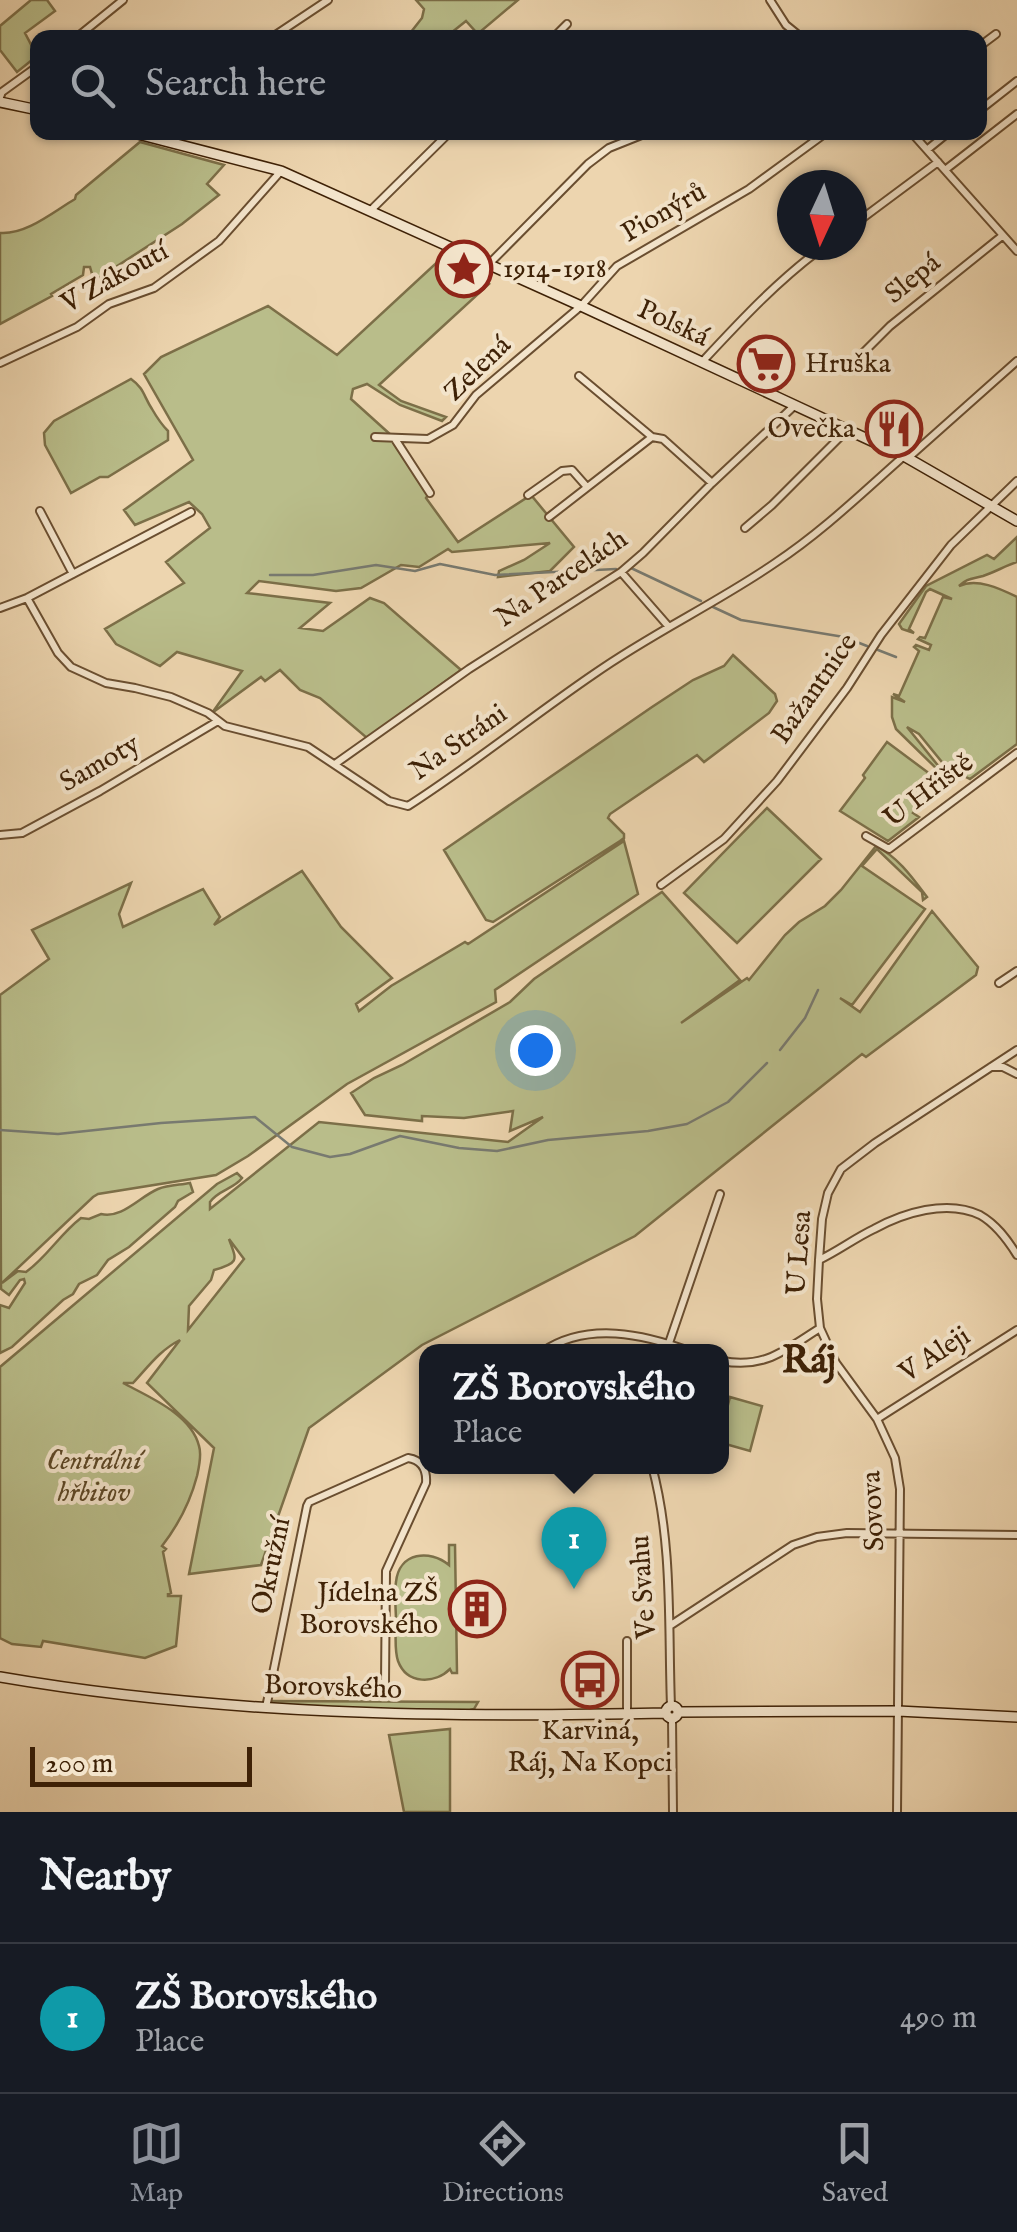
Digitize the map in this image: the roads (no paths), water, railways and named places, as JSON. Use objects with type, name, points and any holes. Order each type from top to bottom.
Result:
[{"type":"street","points":[[86,30],[123,0]]},
{"type":"street","points":[[283,30],[328,0]]},
{"type":"street","points":[[770,0],[793,30]]},
{"type":"street","points":[[562,30],[568,24]]},
{"type":"street","points":[[987,41],[996,34]]},
{"type":"street","points":[[30,72],[2,92],[0,99],[30,108]]},
{"type":"street","points":[[987,105],[1017,81]]},
{"type":"street","points":[[987,137],[1017,114]]},
{"type":"street","name":"Polská","points":[[172,140],[280,171],[370,210],[906,457],[1017,521]]},
{"type":"street","points":[[370,210],[442,140]]},
{"type":"street","points":[[489,264],[588,164],[609,148],[629,140]]},
{"type":"street","name":"Pionýrů","points":[[581,306],[617,266],[749,189],[816,140]]},
{"type":"street","points":[[919,140],[1017,251]]},
{"type":"street","points":[[928,149],[940,140]]},
{"type":"street","points":[[945,170],[984,140]]},
{"type":"street","points":[[867,215],[938,162]]},
{"type":"street","name":"V Zákoutí","points":[[0,363],[77,327],[109,304],[154,288],[219,241],[280,171]]},
{"type":"street","name":"Slepá","points":[[855,361],[890,326],[1002,236]]},
{"type":"street","points":[[702,362],[756,304],[806,260]]},
{"type":"street","name":"Zelená","points":[[376,438],[428,439],[453,425],[476,396],[581,306]]},
{"type":"street","name":"Na Stráni","points":[[27,598],[70,667],[106,684],[171,697],[208,713],[225,726],[308,747],[389,800],[408,806],[592,675],[814,536],[1017,361]]},
{"type":"street","points":[[579,376],[652,437],[663,439],[712,483]]},
{"type":"street","name":"Na Parcelách","points":[[335,764],[468,668],[620,572],[794,406]]},
{"type":"street","points":[[745,528],[847,430]]},
{"type":"street","points":[[549,517],[652,437]]},
{"type":"street","points":[[394,439],[430,494]]},
{"type":"street","points":[[528,495],[562,472],[572,470],[587,487]]},
{"type":"street","name":"Bažantnice","points":[[662,886],[724,838],[777,781],[847,688],[880,635],[951,545],[1017,482]]},
{"type":"street","points":[[40,511],[73,574]]},
{"type":"street","points":[[0,608],[27,598],[190,512]]},
{"type":"street","points":[[620,572],[669,627]]},
{"type":"street","name":"Samoty","points":[[0,834],[22,833],[218,720]]},
{"type":"street","name":"U Hřiště","points":[[866,836],[889,849],[1017,753]]},
{"type":"street","points":[[999,983],[1017,971]]},
{"type":"street","name":"U Lesa","points":[[729,1362],[755,1364],[820,1328],[817,1300],[825,1206],[841,1169],[1017,1050]]},
{"type":"street","points":[[990,1067],[1003,1067],[1017,1074]]},
{"type":"street","points":[[554,1344],[580,1335],[604,1333],[669,1343],[720,1194]]},
{"type":"street","points":[[819,1260],[875,1228],[912,1213],[940,1208],[981,1216],[1004,1234],[1017,1255]]},
{"type":"street","name":"Sovova","points":[[820,1328],[836,1362],[877,1419],[895,1458],[900,1489],[897,1812]]},
{"type":"street","name":"V Aleji","points":[[877,1419],[1017,1330]]},
{"type":"street","name":"Okružní","points":[[266,1709],[307,1506],[315,1498],[408,1458],[419,1462]]},
{"type":"street","name":"Okružní","points":[[270,1687],[378,1687],[386,1680],[386,1571],[426,1483],[425,1474]]},
{"type":"street","name":"Ve Svahu","points":[[654,1474],[671,1625],[672,1812]]},
{"type":"street","points":[[671,1625],[793,1545],[817,1536],[1017,1535]]},
{"type":"street","points":[[627,1641],[627,1714]]},
{"type":"street","name":"Borovského","points":[[0,1677],[146,1698],[266,1709],[390,1714],[898,1711],[1017,1717]]},
{"type":"waterway","points":[[270,575],[313,575],[376,565],[415,571],[440,564],[495,575],[616,569]]},
{"type":"waterway","points":[[631,568],[701,601]]},
{"type":"waterway","points":[[713,607],[741,620],[844,637],[867,646]]},
{"type":"waterway","points":[[878,650],[896,657]]},
{"type":"waterway","points":[[780,1050],[805,1018],[818,990]]},
{"type":"waterway","points":[[0,1130],[58,1134],[255,1117],[292,1147],[330,1157],[400,1136],[497,1151],[548,1140],[687,1124],[728,1102],[767,1063]]},
{"type":"place","name":"1914-1918","points":[[464,269]]},
{"type":"place","name":"Hruška","points":[[766,364]]},
{"type":"place","name":"Ovečka","points":[[894,429]]},
{"type":"place","name":"ZŠ Borovského","points":[[574,1589]]},
{"type":"place","name":"Jídelna ZŠ Borovského","points":[[477,1609]]},
{"type":"place","name":"Karviná, Ráj, Na Kopci","points":[[590,1680]]},
{"type":"district","name":"Ráj","points":[[809,1362]]},
{"type":"park label","name":"Centrální hřbitov","points":[[94,1477]]}]
